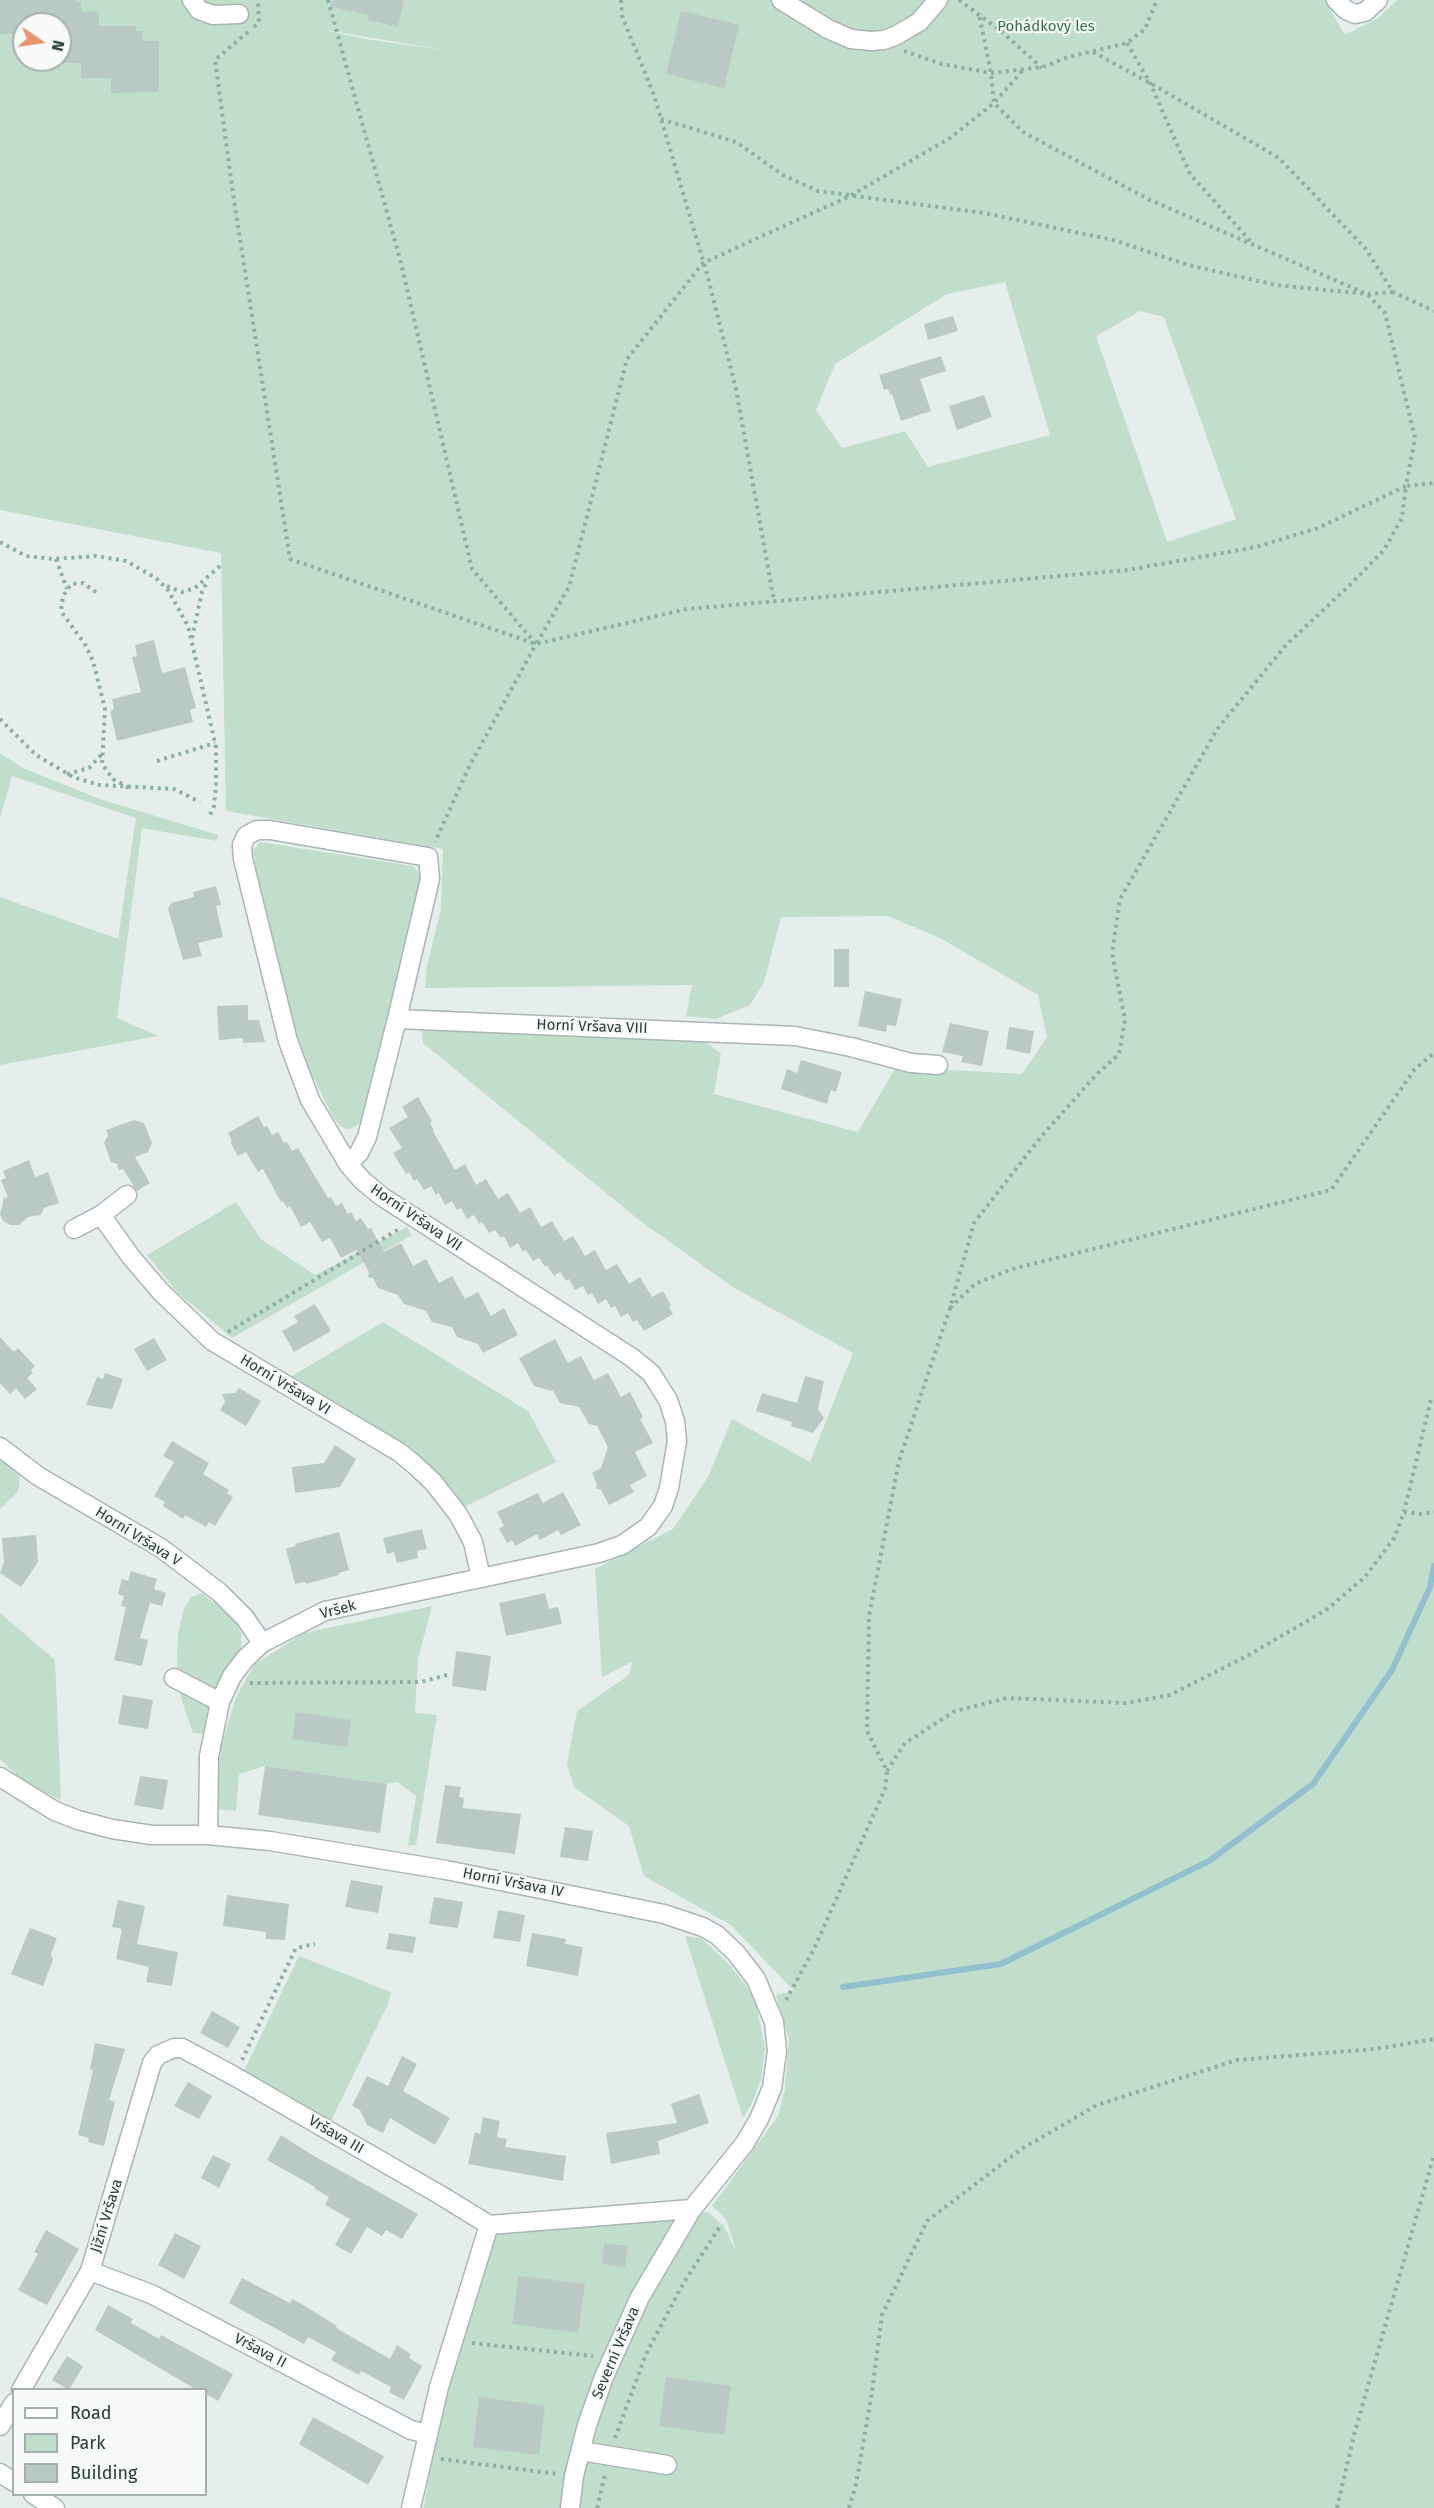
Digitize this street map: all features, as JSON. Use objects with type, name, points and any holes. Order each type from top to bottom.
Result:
[{"type":"street","points":[[192,0],[199,10],[213,15],[239,14]]},
{"type":"street","points":[[781,0],[828,29],[851,39],[884,40],[919,22],[938,0]]},
{"type":"street","points":[[1336,0],[1346,10],[1356,14],[1365,12],[1378,0]]},
{"type":"street","name":"Horní Vršava VII","points":[[428,857],[270,830],[251,832],[246,836],[242,845],[243,859],[295,1061],[310,1100],[348,1164],[369,1188],[632,1357],[651,1373],[659,1384],[675,1420],[676,1441],[669,1488],[663,1506],[648,1527],[622,1545]]},
{"type":"street","points":[[348,1164],[359,1153],[367,1137],[398,1019],[430,879],[428,857]]},
{"type":"street","name":"Horní Vršava VIII","points":[[398,1019],[795,1036],[851,1047],[911,1063],[938,1065]]},
{"type":"street","points":[[74,1229],[101,1215],[128,1195]]},
{"type":"street","name":"Horní Vršava VI","points":[[101,1215],[131,1257],[161,1292],[212,1341],[399,1452],[433,1482],[458,1514],[473,1542],[481,1578]]},
{"type":"street","name":"Horní Vršava V","points":[[0,1447],[38,1476],[161,1548],[219,1592],[245,1618],[262,1643]]},
{"type":"street","name":"Vršek","points":[[208,1835],[209,1756],[212,1731],[220,1702],[228,1683],[245,1659],[262,1643],[325,1611],[599,1552],[622,1545]]},
{"type":"street","points":[[174,1678],[220,1702]]},
{"type":"street","name":"Horní Vršava IV","points":[[0,1778],[55,1810],[78,1820],[112,1829],[152,1835],[208,1835],[270,1841],[446,1870],[664,1914],[703,1927],[717,1935],[736,1953],[756,1979],[774,2022],[777,2051],[772,2088],[759,2119],[745,2144],[692,2209]]},
{"type":"street","name":"Vršava III","points":[[182,2048],[489,2225]]},
{"type":"street","name":"Jižní Vršava","points":[[22,2388],[90,2271],[152,2063],[166,2050],[182,2048]]},
{"type":"street","points":[[411,2508],[427,2434],[489,2225],[692,2209]]},
{"type":"street","name":"Severní Vršava","points":[[570,2508],[574,2476],[587,2426],[612,2359],[640,2297],[692,2209]]},
{"type":"street","name":"Vršava II","points":[[90,2271],[152,2294],[411,2430],[427,2434]]},
{"type":"street","points":[[0,2426],[12,2406]]},
{"type":"street","points":[[581,2451],[667,2465]]},
{"type":"street","points":[[36,2496],[55,2508]]},
{"type":"path","points":[[258,0],[259,22],[215,60],[233,194],[290,560],[536,644],[687,609],[1128,570],[1244,549],[1318,528],[1407,486],[1434,483]]},
{"type":"path","points":[[328,0],[401,263],[472,569],[536,644]]},
{"type":"path","points":[[621,0],[622,16],[654,95],[703,263],[736,389],[774,601]]},
{"type":"path","points":[[959,0],[979,14],[1042,68]]},
{"type":"path","points":[[884,40],[894,48],[942,64],[991,73],[1023,70],[1127,44],[1145,29],[1157,0]]},
{"type":"path","points":[[887,1771],[867,1731],[869,1616],[899,1461],[950,1308],[974,1223],[1040,1138],[1096,1075],[1119,1054],[1125,1020],[1112,953],[1120,899],[1218,728],[1286,645],[1384,550],[1402,518],[1414,438],[1385,313],[1367,294],[1150,201],[1023,132],[994,103],[991,73],[979,14]]},
{"type":"path","points":[[1127,44],[1150,83],[1190,174],[1256,246]]},
{"type":"path","points":[[1093,52],[1279,158],[1365,248],[1393,292]]},
{"type":"path","points":[[428,857],[469,767],[569,587],[627,359],[703,263],[850,196],[950,138],[994,103],[1023,70]]},
{"type":"path","points":[[661,119],[736,142],[783,175],[818,191],[984,213],[1101,238],[1188,265],[1276,285],[1367,294],[1393,292],[1434,311]]},
{"type":"path","points":[[0,542],[26,556],[56,559],[78,556],[111,557],[126,561],[161,583],[182,592],[195,588],[208,579],[220,566]]},
{"type":"path","points":[[56,559],[66,589]]},
{"type":"path","points":[[192,642],[202,592],[208,579]]},
{"type":"path","points":[[96,592],[83,582],[71,584],[63,596],[61,611],[86,646],[93,661],[105,709],[101,755],[106,772],[113,780],[129,788]]},
{"type":"path","points":[[161,583],[178,606],[188,626],[215,743],[216,784],[214,806],[210,815]]},
{"type":"path","points":[[0,719],[36,755],[67,774],[89,783],[129,788],[174,789],[200,802]]},
{"type":"path","points":[[157,760],[215,743]]},
{"type":"path","points":[[67,774],[89,768],[101,755]]},
{"type":"path","points":[[950,1308],[975,1284],[1012,1269],[1331,1190],[1414,1070],[1434,1053]]},
{"type":"path","points":[[212,1341],[389,1237],[414,1218]]},
{"type":"path","points":[[774,2022],[814,1949],[885,1789],[887,1771],[905,1743],[955,1711],[1007,1698],[1126,1702],[1170,1695],[1246,1656],[1326,1610],[1365,1577],[1394,1538],[1404,1512],[1431,1399]]},
{"type":"path","points":[[1404,1512],[1422,1514],[1434,1512]]},
{"type":"path","points":[[228,1683],[421,1682],[447,1675]]},
{"type":"path","points":[[234,2076],[296,1948],[315,1944]]},
{"type":"path","points":[[849,2508],[856,2484],[871,2398],[882,2315],[927,2221],[1020,2150],[1097,2105],[1238,2060],[1375,2049],[1434,2039]]},
{"type":"path","points":[[1336,2508],[1354,2434],[1434,2155]]},
{"type":"path","points":[[612,2447],[646,2354],[683,2284],[721,2225]]},
{"type":"path","points":[[453,2341],[612,2359]]},
{"type":"path","points":[[422,2456],[574,2476]]},
{"type":"path","points":[[597,2508],[607,2465]]},
{"type":"green space","name":"Pohádkový les","points":[[0,0],[1325,0],[1346,34],[1377,19],[1397,0],[1434,0],[1434,2508],[424,2508],[443,2391],[497,2233],[708,2212],[724,2226],[737,2253],[726,2219],[712,2206],[778,2116],[785,2089],[789,2039],[776,1995],[794,1991],[731,1925],[644,1876],[629,1826],[574,1787],[567,1764],[577,1711],[629,1675],[632,1662],[602,1677],[595,1569],[673,1529],[708,1477],[732,1419],[810,1462],[853,1353],[734,1288],[639,1220],[423,1043],[419,1009],[684,1024],[721,1054],[714,1094],[858,1132],[896,1067],[1022,1074],[1047,1037],[1038,995],[942,939],[888,916],[781,917],[764,982],[750,1005],[716,1019],[686,1016],[692,985],[425,988],[427,966],[441,909],[443,849],[226,811],[221,553],[0,510]],"holes":[[[320,29],[449,51],[365,39]],[[1005,282],[1050,435],[928,467],[905,431],[842,448],[816,410],[835,364],[947,294]],[[1140,311],[1164,317],[1236,519],[1167,542],[1096,336]]]},
{"type":"green space","points":[[0,753],[23,768],[100,799],[218,835],[217,841],[142,828],[117,1018],[158,1036],[0,1065],[0,897],[118,939],[136,818],[12,776],[0,818]]},
{"type":"green space","points":[[260,842],[413,866],[419,873],[421,884],[366,1111],[360,1123],[353,1128],[347,1129],[340,1126],[334,1119],[306,1063],[294,1025],[256,870],[253,850]]},
{"type":"green space","points":[[236,1202],[261,1239],[315,1275],[407,1227],[412,1235],[232,1338],[177,1292],[147,1255]]},
{"type":"green space","points":[[383,1322],[528,1411],[556,1462],[462,1508],[438,1476],[409,1448],[292,1376]]},
{"type":"green space","points":[[0,1459],[20,1476],[18,1492],[0,1509]]},
{"type":"green space","points":[[202,1593],[234,1620],[241,1633],[241,1650],[216,1689],[203,1734],[193,1733],[182,1701],[177,1674],[178,1634],[184,1609],[191,1597]]},
{"type":"green space","points":[[432,1606],[418,1659],[415,1713],[437,1715],[416,1845],[408,1846],[416,1796],[397,1782],[387,1784],[265,1766],[239,1774],[236,1811],[215,1809],[221,1746],[236,1697],[255,1664],[304,1633]]},
{"type":"green space","points":[[0,1613],[55,1660],[61,1800],[24,1782],[0,1759]]},
{"type":"green space","points":[[685,1936],[701,1938],[730,1965],[755,1998],[765,2048],[761,2080],[743,2118]]},
{"type":"green space","points":[[299,1956],[391,1992],[388,2004],[330,2123],[243,2073]]},
{"type":"building","points":[[0,0],[75,0],[81,2],[81,12],[99,11],[99,26],[136,26],[136,31],[142,31],[142,41],[159,41],[159,92],[111,93],[111,78],[81,78],[81,63],[72,63],[72,12],[12,12],[12,34],[0,34]]},
{"type":"building","points":[[332,0],[404,0],[398,27],[368,20],[369,15],[331,7]]},
{"type":"building","points":[[681,11],[739,25],[724,88],[666,74]]},
{"type":"building","points":[[953,316],[958,331],[928,340],[924,324]]},
{"type":"building","points":[[941,356],[946,371],[920,379],[931,411],[901,421],[892,394],[890,395],[888,389],[884,390],[879,375]]},
{"type":"building","points":[[984,395],[992,417],[957,430],[949,406]]},
{"type":"building","points":[[154,640],[162,673],[185,667],[196,708],[190,710],[193,722],[117,741],[110,711],[114,709],[112,699],[141,692],[132,657],[137,656],[135,645]]},
{"type":"building","points":[[216,886],[221,905],[216,906],[223,937],[198,943],[202,956],[183,960],[168,909],[171,903],[194,897],[193,892]]},
{"type":"building","points":[[834,949],[849,949],[849,987],[834,987]]},
{"type":"building","points":[[865,991],[902,999],[896,1026],[887,1025],[886,1032],[858,1026]]},
{"type":"building","points":[[248,1005],[248,1020],[259,1020],[265,1042],[243,1043],[243,1038],[219,1040],[217,1006]]},
{"type":"building","points":[[950,1023],[989,1031],[982,1066],[961,1062],[963,1056],[942,1052]]},
{"type":"building","points":[[1009,1027],[1034,1031],[1030,1054],[1006,1049]]},
{"type":"building","points":[[801,1060],[842,1072],[836,1092],[831,1090],[827,1104],[781,1089],[787,1069],[797,1073]]},
{"type":"building","points":[[418,1097],[432,1121],[430,1123],[433,1131],[455,1170],[465,1164],[476,1185],[486,1179],[498,1199],[508,1193],[520,1213],[530,1207],[541,1227],[552,1221],[564,1241],[573,1236],[585,1256],[595,1250],[606,1270],[617,1264],[629,1284],[640,1277],[652,1297],[663,1291],[673,1314],[644,1331],[637,1320],[633,1322],[628,1313],[621,1317],[615,1306],[611,1308],[606,1299],[598,1304],[592,1293],[588,1295],[583,1286],[575,1290],[569,1279],[566,1281],[560,1272],[554,1276],[547,1265],[545,1267],[539,1258],[533,1261],[526,1250],[523,1252],[518,1243],[510,1248],[504,1236],[501,1238],[495,1230],[489,1233],[482,1222],[479,1224],[474,1215],[467,1219],[461,1208],[457,1210],[452,1201],[445,1205],[439,1193],[436,1195],[431,1186],[424,1190],[417,1179],[414,1181],[409,1172],[406,1174],[393,1153],[402,1148],[389,1128],[408,1117],[402,1107]]},
{"type":"building","points":[[258,1116],[264,1127],[267,1126],[272,1135],[278,1132],[292,1151],[298,1148],[328,1198],[331,1197],[336,1206],[342,1203],[348,1214],[351,1212],[356,1221],[361,1218],[368,1229],[371,1228],[384,1252],[401,1243],[413,1266],[426,1259],[439,1283],[452,1276],[465,1299],[478,1292],[491,1316],[504,1308],[518,1335],[483,1353],[478,1344],[457,1337],[452,1327],[432,1322],[426,1311],[404,1304],[398,1295],[378,1288],[373,1278],[368,1277],[369,1272],[357,1250],[341,1258],[330,1238],[322,1242],[310,1222],[301,1227],[290,1206],[287,1208],[283,1201],[281,1202],[263,1169],[258,1172],[246,1152],[238,1156],[230,1142],[232,1141],[228,1133]]},
{"type":"building","points":[[134,1120],[144,1123],[152,1143],[148,1152],[135,1157],[150,1183],[137,1191],[123,1169],[119,1170],[117,1164],[111,1162],[104,1142],[108,1136],[106,1130]]},
{"type":"building","points":[[29,1160],[35,1177],[48,1172],[59,1203],[44,1208],[41,1215],[28,1217],[19,1225],[10,1225],[3,1221],[0,1214],[4,1198],[8,1197],[1,1180],[6,1178],[3,1171]]},
{"type":"building","points":[[315,1304],[331,1331],[294,1352],[282,1331],[298,1322],[294,1316]]},
{"type":"building","points":[[0,1337],[14,1352],[18,1348],[35,1366],[31,1370],[33,1373],[27,1378],[37,1389],[25,1399],[16,1388],[10,1394],[0,1383]]},
{"type":"building","points":[[154,1338],[167,1360],[147,1371],[134,1349]]},
{"type":"building","points":[[555,1339],[568,1363],[581,1356],[594,1380],[608,1373],[621,1397],[630,1392],[643,1417],[640,1419],[653,1443],[635,1452],[647,1476],[630,1485],[634,1492],[609,1505],[601,1490],[596,1488],[597,1484],[592,1473],[601,1468],[608,1447],[597,1426],[589,1424],[579,1407],[560,1403],[553,1391],[534,1386],[519,1358]]},
{"type":"building","points":[[105,1373],[123,1379],[112,1409],[86,1405],[97,1377],[103,1379]]},
{"type":"building","points":[[805,1376],[824,1381],[818,1409],[824,1418],[813,1433],[791,1426],[792,1422],[756,1411],[762,1393],[797,1403]]},
{"type":"building","points":[[239,1388],[261,1401],[246,1426],[220,1410],[225,1402],[222,1394],[235,1393]]},
{"type":"building","points":[[172,1441],[209,1463],[203,1474],[229,1490],[227,1493],[233,1497],[215,1526],[209,1522],[206,1527],[185,1515],[183,1519],[163,1506],[165,1502],[154,1496],[174,1462],[163,1456]]},
{"type":"building","points":[[335,1445],[356,1459],[340,1487],[295,1493],[292,1467],[324,1463]]},
{"type":"building","points":[[563,1492],[581,1525],[561,1535],[558,1530],[540,1540],[537,1534],[515,1546],[512,1540],[507,1543],[499,1529],[504,1526],[497,1512],[538,1493],[543,1503]]},
{"type":"building","points":[[422,1529],[427,1549],[417,1551],[418,1558],[397,1563],[394,1552],[387,1554],[383,1538]]},
{"type":"building","points":[[339,1532],[349,1570],[306,1584],[305,1582],[295,1584],[286,1549],[296,1546],[295,1544]]},
{"type":"building","points":[[36,1535],[38,1562],[21,1587],[0,1573],[4,1562],[2,1538]]},
{"type":"building","points":[[131,1571],[157,1579],[154,1589],[166,1593],[162,1606],[150,1603],[140,1638],[148,1640],[142,1666],[114,1660],[126,1607],[121,1606],[124,1596],[118,1594],[122,1579],[128,1581]]},
{"type":"building","points":[[545,1593],[549,1609],[558,1607],[562,1624],[506,1636],[499,1603]]},
{"type":"building","points":[[456,1651],[491,1656],[486,1691],[452,1686]]},
{"type":"building","points":[[123,1695],[153,1700],[148,1729],[118,1724]]},
{"type":"building","points":[[296,1712],[351,1720],[347,1747],[292,1739]]},
{"type":"building","points":[[265,1766],[387,1784],[380,1833],[258,1815]]},
{"type":"building","points":[[140,1776],[168,1780],[163,1810],[134,1805]]},
{"type":"building","points":[[445,1785],[461,1787],[459,1797],[464,1798],[463,1808],[521,1814],[515,1854],[436,1843]]},
{"type":"building","points":[[565,1827],[593,1831],[588,1861],[560,1857]]},
{"type":"building","points":[[351,1880],[383,1886],[378,1913],[345,1907]]},
{"type":"building","points":[[227,1895],[289,1904],[285,1940],[266,1939],[266,1932],[223,1926]]},
{"type":"building","points":[[434,1897],[463,1902],[458,1928],[429,1924]]},
{"type":"building","points":[[118,1900],[145,1906],[137,1944],[178,1952],[172,1986],[146,1982],[149,1967],[116,1959],[122,1929],[112,1927]]},
{"type":"building","points":[[498,1910],[525,1915],[520,1942],[493,1938]]},
{"type":"building","points":[[30,1928],[57,1938],[51,1954],[53,1960],[43,1986],[11,1974]]},
{"type":"building","points":[[389,1933],[416,1937],[413,1953],[386,1949]]},
{"type":"building","points":[[532,1933],[566,1939],[565,1944],[583,1947],[578,1976],[526,1966]]},
{"type":"building","points":[[212,2011],[240,2027],[228,2048],[200,2033]]},
{"type":"building","points":[[95,2043],[125,2049],[109,2100],[115,2102],[104,2146],[88,2142],[89,2138],[78,2135],[93,2070],[90,2069]]},
{"type":"building","points":[[402,2056],[417,2064],[403,2091],[450,2118],[435,2145],[390,2118],[383,2133],[367,2125],[360,2110],[352,2106],[367,2076],[388,2086]]},
{"type":"building","points":[[188,2082],[212,2096],[199,2119],[174,2106]]},
{"type":"building","points":[[699,2094],[709,2123],[658,2141],[660,2154],[611,2164],[606,2133],[677,2123],[671,2104]]},
{"type":"building","points":[[483,2117],[500,2121],[497,2137],[507,2139],[505,2147],[566,2156],[563,2181],[468,2164],[475,2132],[480,2134]]},
{"type":"building","points":[[281,2135],[418,2214],[402,2239],[386,2230],[382,2236],[367,2227],[351,2254],[335,2245],[350,2219],[325,2205],[329,2197],[315,2187],[267,2160]]},
{"type":"building","points":[[213,2155],[231,2164],[219,2188],[201,2178]]},
{"type":"building","points":[[46,2230],[79,2249],[47,2305],[18,2290],[38,2254],[34,2252]]},
{"type":"building","points":[[175,2233],[201,2246],[184,2279],[158,2265]]},
{"type":"building","points":[[604,2243],[628,2246],[625,2267],[602,2264]]},
{"type":"building","points":[[519,2276],[585,2284],[578,2333],[512,2324]]},
{"type":"building","points":[[242,2278],[290,2303],[292,2299],[300,2303],[337,2326],[336,2328],[390,2359],[397,2345],[411,2354],[409,2358],[422,2366],[404,2400],[389,2392],[391,2387],[361,2371],[359,2375],[331,2360],[336,2352],[308,2337],[304,2344],[229,2303]]},
{"type":"building","points":[[108,2305],[133,2319],[131,2323],[159,2339],[161,2335],[233,2374],[218,2401],[207,2395],[207,2388],[194,2388],[95,2330]]},
{"type":"building","points":[[67,2356],[83,2366],[70,2388],[66,2388],[52,2380]]},
{"type":"building","points":[[666,2377],[731,2386],[724,2435],[659,2426]]},
{"type":"building","points":[[479,2397],[545,2406],[539,2455],[473,2447]]},
{"type":"building","points":[[313,2417],[384,2456],[368,2485],[299,2444]]},
{"type":"waterway","points":[[843,1987],[1001,1964],[1209,1861],[1313,1784],[1392,1670],[1430,1587],[1434,1566]]}]
